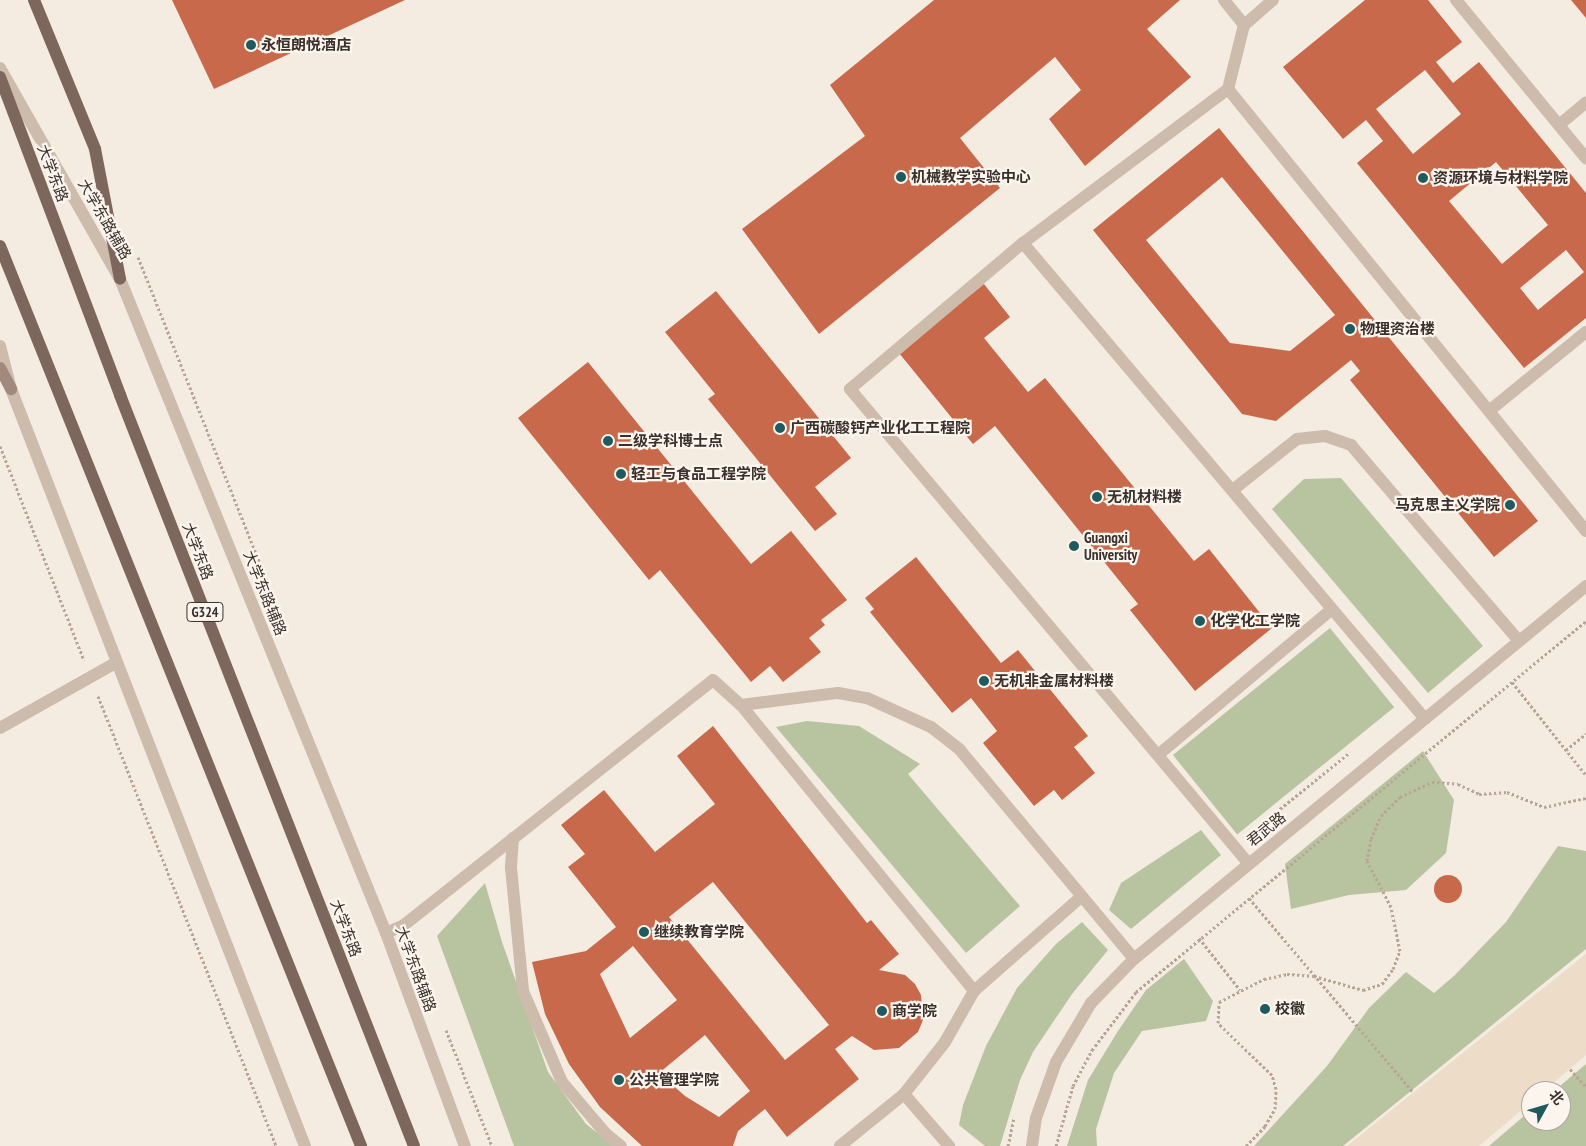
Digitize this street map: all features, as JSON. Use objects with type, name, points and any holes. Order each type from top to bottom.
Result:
[{"type":"main road","points":[[34,0],[95,149],[120,279]]},
{"type":"main road","name":"大学东路","points":[[0,78],[120,395],[414,1146]]},
{"type":"main road","points":[[0,246],[361,1146]]},
{"type":"main road","points":[[0,368],[11,389]]},
{"type":"street","points":[[1224,0],[1244,25]]},
{"type":"street","points":[[1249,864],[850,389],[1023,243],[1228,89],[1244,25],[1272,0]]},
{"type":"street","points":[[1456,0],[1586,158]]},
{"type":"street","name":"大学东路辅路","points":[[0,68],[120,279],[386,933],[465,1146]]},
{"type":"street","points":[[1228,89],[1586,531]]},
{"type":"street","points":[[1559,125],[1586,102]]},
{"type":"street","points":[[1023,243],[1234,489],[1332,609],[1425,718]]},
{"type":"street","points":[[1489,411],[1586,332]]},
{"type":"street","points":[[0,346],[11,389],[306,1146]]},
{"type":"street","points":[[1234,489],[1297,439],[1325,436],[1351,445],[1519,641]]},
{"type":"street","name":"君武路","points":[[1032,1146],[1036,1118],[1056,1062],[1091,1003],[1134,959],[1586,586]]},
{"type":"street","points":[[1158,756],[1332,609]]},
{"type":"street","points":[[0,728],[117,662]]},
{"type":"street","points":[[386,933],[404,925],[713,680],[741,705],[974,991]]},
{"type":"street","points":[[741,705],[838,693],[867,698],[931,727],[960,750],[1134,959]]},
{"type":"street","points":[[513,838],[511,868],[523,991],[562,1082],[606,1134],[621,1146]]},
{"type":"street","points":[[840,1146],[904,1094],[945,1042],[974,991],[1081,897]]},
{"type":"street","points":[[904,1094],[949,1146]]},
{"type":"path","points":[[0,446],[276,1146]]},
{"type":"path","points":[[1056,1146],[1073,1086],[1106,1029],[1136,992],[1198,938],[1250,898],[1586,621]]},
{"type":"path","points":[[1512,682],[1586,775]]},
{"type":"path","points":[[1566,750],[1586,734]]},
{"type":"path","points":[[1246,1146],[1265,1126],[1276,1109],[1276,1089],[1272,1075],[1218,1023],[1219,1002],[1264,979],[1287,974],[1314,976],[1363,990],[1382,984],[1393,969],[1400,951],[1399,933],[1391,907],[1367,861],[1371,839],[1381,816],[1400,797],[1432,782],[1458,784],[1479,794],[1507,792],[1544,807],[1586,798]]},
{"type":"path","points":[[1250,898],[1413,1092]]},
{"type":"path","points":[[1198,938],[1240,990]]},
{"type":"path","points":[[1570,1069],[1586,1087]]},
{"type":"green space","points":[[1341,478],[1483,646],[1428,693],[1272,509],[1304,479]]},
{"type":"green space","points":[[1330,628],[1394,707],[1237,834],[1173,755]]},
{"type":"green space","points":[[807,721],[859,726],[920,764],[908,774],[1020,906],[966,953],[776,727]]},
{"type":"green space","points":[[1423,751],[1454,800],[1446,853],[1406,890],[1349,895],[1291,909],[1285,864]]},
{"type":"green space","points":[[1201,830],[1221,855],[1131,929],[1109,910],[1121,883]]},
{"type":"green space","points":[[1558,846],[1586,851],[1586,949],[1343,1146],[1254,1146],[1327,1066],[1369,1008],[1406,972],[1434,993],[1455,975],[1506,922]]},
{"type":"green space","points":[[485,883],[502,942],[548,1072],[586,1124],[614,1146],[514,1146],[437,936]]},
{"type":"green space","points":[[1082,922],[1108,950],[1072,994],[1033,1052],[1020,1080],[1000,1146],[985,1146],[959,1125],[963,1105],[986,1046],[1017,988],[1056,944]]},
{"type":"green space","points":[[1184,959],[1213,1001],[1206,1021],[1142,1031],[1114,1073],[1096,1129],[1097,1146],[1067,1146],[1088,1080],[1118,1031],[1146,990]]},
{"type":"green space","points":[[1586,1064],[1586,1146],[1489,1146],[1521,1119],[1521,1131],[1571,1131],[1571,1081],[1566,1081]]},
{"type":"shaded area","points":[[1586,954],[1586,1055],[1556,1081],[1521,1081],[1521,1110],[1479,1146],[1347,1146]]},
{"type":"building","name":"永恒朗悦酒店","points":[[172,0],[405,0],[214,89]]},
{"type":"building","name":"机械教学实验中心","points":[[934,0],[1180,0],[1147,29],[1191,77],[1085,166],[1049,119],[1081,90],[1055,57],[960,138],[1000,188],[819,334],[742,229],[865,136],[830,85]]},
{"type":"building","name":"资源环境与材料学院","points":[[1365,0],[1428,0],[1462,42],[1436,62],[1453,83],[1479,62],[1586,193],[1586,318],[1524,368],[1357,163],[1383,141],[1366,120],[1343,139],[1283,67]],"holes":[[[1425,70],[1461,114],[1413,154],[1376,109]],[[1496,162],[1548,225],[1502,264],[1449,201]],[[1566,250],[1584,272],[1538,310],[1520,288]]]},
{"type":"building","points":[[1571,0],[1586,0],[1586,18]]},
{"type":"building","name":"物理资治楼","points":[[1219,128],[1538,521],[1494,557],[1350,380],[1360,371],[1351,360],[1276,421],[1242,414],[1093,230]],"holes":[[[1222,177],[1335,315],[1290,351],[1230,343],[1146,240]]]},
{"type":"building","name":"无机材料楼","points":[[984,284],[1010,317],[984,338],[1028,392],[1045,378],[1194,561],[1209,549],[1272,628],[1195,691],[1130,610],[1138,604],[995,426],[973,444],[899,353]]},
{"type":"building","name":"广西碳酸钙产业化工工程院","points":[[716,291],[851,458],[815,487],[837,514],[815,531],[708,399],[715,394],[665,332]]},
{"type":"building","name":"轻工与食品工程学院","points":[[588,362],[751,564],[791,531],[847,600],[821,620],[825,625],[809,638],[821,652],[783,682],[770,666],[751,682],[660,570],[649,580],[518,418]]},
{"type":"building","name":"无机非金属材料楼","points":[[916,557],[1001,663],[1018,650],[1088,736],[1074,747],[1095,773],[1062,800],[1054,790],[1034,806],[983,743],[997,731],[971,698],[952,713],[870,612],[874,609],[865,598]]},
{"type":"building","points":[[713,726],[867,923],[871,920],[899,954],[879,970],[905,975],[915,984],[921,995],[923,1020],[918,1032],[899,1048],[874,1050],[852,1036],[835,1049],[859,1079],[787,1137],[765,1109],[738,1131],[733,1146],[642,1146],[600,1107],[569,1064],[545,1014],[532,962],[586,951],[616,927],[568,867],[585,854],[561,825],[604,790],[655,852],[715,804],[677,756]],"holes":[[[713,882],[829,1025],[785,1060],[669,917]],[[633,946],[677,1000],[630,1038],[600,974]],[[705,1035],[750,1091],[719,1117],[685,1096],[659,1073]]]},
{"type":"building","points":[[1448,875],[1458,879],[1462,889],[1458,899],[1448,903],[1438,899],[1434,889],[1438,879]]},
{"type":"place","name":"永恒朗悦酒店","points":[[251,45]]},
{"type":"place","name":"机械教学实验中心","points":[[901,177]]},
{"type":"place","name":"资源环境与材料学院","points":[[1423,178]]},
{"type":"place","name":"物理资治楼","points":[[1350,329]]},
{"type":"place","name":"广西碳酸钙产业化工工程院","points":[[780,428]]},
{"type":"place","name":"二级学科博士点","points":[[608,441]]},
{"type":"place","name":"轻工与食品工程学院","points":[[621,474]]},
{"type":"place","name":"无机材料楼","points":[[1097,497]]},
{"type":"place","name":"马克思主义学院","points":[[1510,505]]},
{"type":"place","name":"Guangxi University","points":[[1074,546]]},
{"type":"place","name":"化学化工学院","points":[[1200,621]]},
{"type":"place","name":"无机非金属材料楼","points":[[984,681]]},
{"type":"place","name":"继续教育学院","points":[[644,932]]},
{"type":"place","name":"校徽","points":[[1265,1009]]},
{"type":"place","name":"商学院","points":[[882,1011]]},
{"type":"place","name":"公共管理学院","points":[[619,1080]]}]
